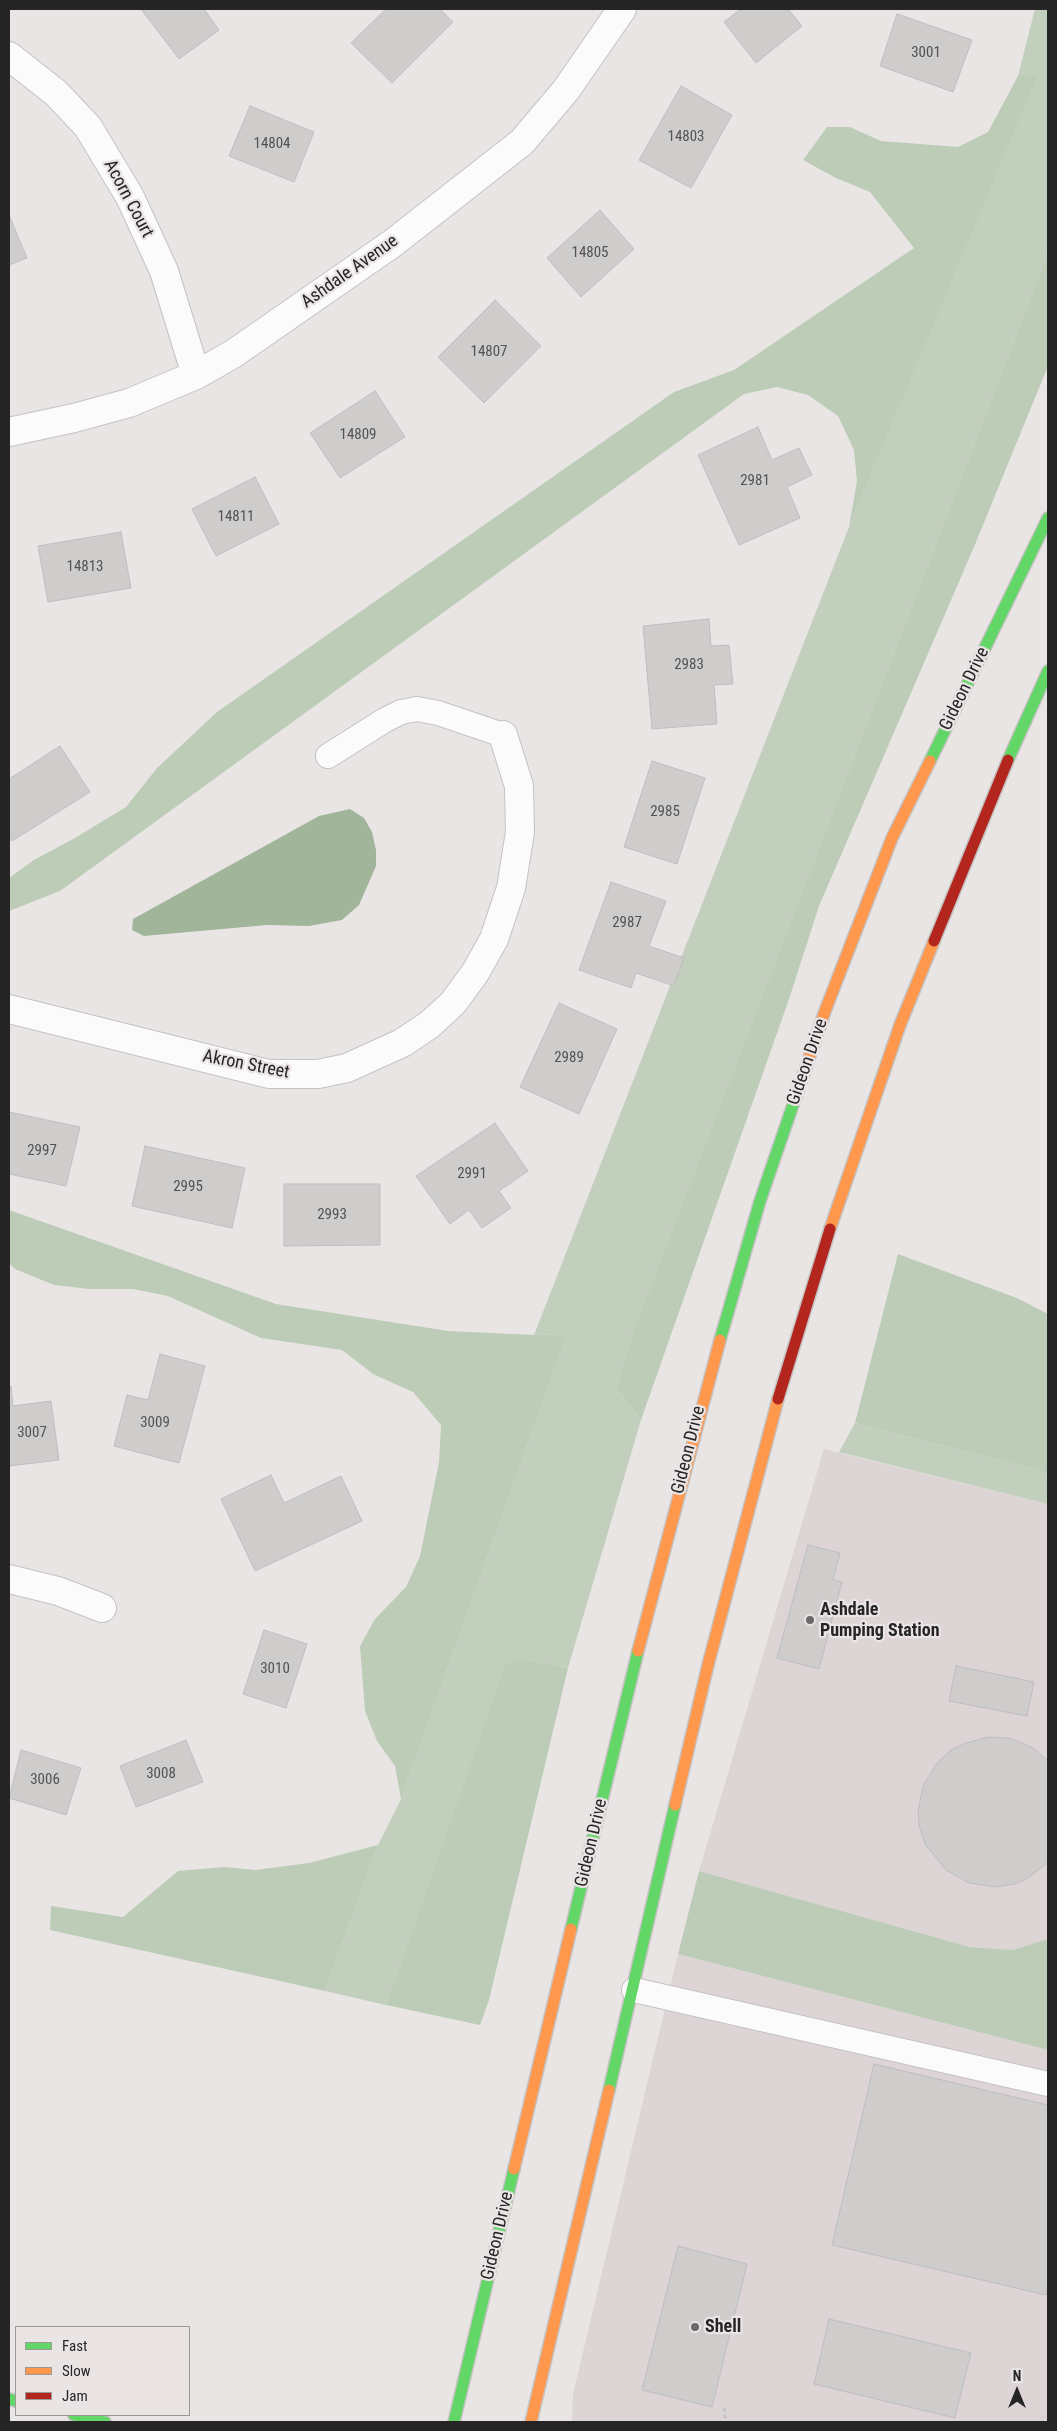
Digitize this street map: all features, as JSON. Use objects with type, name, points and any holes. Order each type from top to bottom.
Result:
[{"type":"main road","name":"Gideon Drive","points":[[454,2422],[620,1720],[704,1394],[760,1201],[825,1011],[892,838],[1047,521]]},
{"type":"main road","points":[[531,2422],[634,1990],[708,1665],[755,1485],[834,1215],[900,1025],[1005,766],[1048,671]]},
{"type":"main road","points":[[78,2416],[105,2422]]},
{"type":"street","name":"Ashdale Avenue","points":[[9,432],[74,418],[129,403],[196,375],[233,354],[393,243],[522,142],[566,90],[622,9]]},
{"type":"street","name":"Acorn Court","points":[[9,56],[56,93],[88,128],[130,197],[164,271],[196,375]]},
{"type":"street","name":"Akron Street","points":[[9,1009],[277,1074],[318,1074],[347,1068],[402,1043],[429,1025],[453,1003],[475,973],[494,939],[511,888],[520,832],[519,786],[503,735]]},
{"type":"street","points":[[9,1578],[58,1591],[102,1608]]},
{"type":"lane","points":[[328,756],[385,720],[401,712],[416,709],[438,713],[503,735]]},
{"type":"lane","points":[[634,1990],[1048,2084]]},
{"type":"path","points":[[724,2408],[726,2422]]},
{"type":"shaded area","points":[[1035,9],[1048,9],[1048,252],[633,1331],[616,1388],[641,1420],[568,1668],[524,1659],[505,1667],[386,2005],[325,1991],[378,1845],[401,1799],[567,1334],[534,1335],[849,527],[1036,76],[1018,76]]},
{"type":"shaded area","points":[[1018,76],[1037,76],[849,527],[857,481],[854,450],[838,416],[808,395],[777,387],[744,394],[60,891],[9,911],[9,878],[34,860],[126,807],[157,768],[217,712],[674,392],[734,370],[914,248],[870,192],[836,178],[803,160],[827,127],[850,127],[881,141],[958,147],[988,132]]},
{"type":"shaded area","points":[[1048,252],[1048,366],[974,547],[819,906],[789,999],[641,1420],[616,1388],[633,1331]]},
{"type":"shaded area","points":[[350,809],[364,818],[372,832],[376,850],[376,866],[359,905],[342,920],[309,926],[267,925],[144,936],[132,930],[133,919],[319,816]]},
{"type":"shaded area","points":[[9,1210],[276,1304],[448,1331],[534,1335],[567,1334],[401,1799],[395,1766],[377,1741],[365,1711],[360,1646],[375,1619],[406,1587],[420,1556],[439,1462],[441,1425],[413,1392],[373,1374],[342,1350],[261,1338],[168,1296],[133,1289],[89,1289],[54,1285],[15,1269],[9,1263]]},
{"type":"shaded area","points":[[898,1254],[1017,1298],[1048,1314],[1048,1473],[855,1423]]},
{"type":"shaded area","points":[[855,1423],[1048,1473],[1048,1504],[839,1452]]},
{"type":"shaded area","points":[[824,1449],[1048,1504],[1048,1939],[1012,1950],[970,1947],[699,1871]]},
{"type":"shaded area","points":[[524,1659],[568,1668],[489,2000],[480,2025],[386,2005],[505,1666]]},
{"type":"shaded area","points":[[378,1845],[325,1991],[50,1930],[51,1906],[123,1917],[178,1871],[225,1867],[255,1870],[309,1863]]},
{"type":"shaded area","points":[[699,1871],[970,1947],[1012,1950],[1048,1939],[1048,2050],[678,1954]]},
{"type":"shaded area","points":[[678,1954],[1048,2050],[1048,2422],[572,2422],[573,2394]]},
{"type":"building","points":[[141,9],[204,9],[219,30],[179,59]]},
{"type":"building","points":[[386,9],[440,9],[453,22],[392,83],[351,43]]},
{"type":"building","points":[[741,9],[788,9],[802,26],[756,63],[724,22]]},
{"type":"building","points":[[897,14],[972,40],[953,92],[880,66]]},
{"type":"building","points":[[681,86],[732,115],[691,188],[639,160]]},
{"type":"building","points":[[250,106],[314,132],[294,182],[229,156]]},
{"type":"building","points":[[600,210],[634,249],[581,297],[547,258]]},
{"type":"building","points":[[9,215],[27,258],[9,265]]},
{"type":"building","points":[[495,300],[541,346],[484,403],[438,357]]},
{"type":"building","points":[[375,391],[405,437],[340,478],[310,433]]},
{"type":"building","points":[[758,427],[772,460],[799,448],[812,475],[787,487],[800,518],[739,545],[698,455]]},
{"type":"building","points":[[255,477],[279,524],[216,556],[192,509]]},
{"type":"building","points":[[121,532],[131,588],[48,602],[38,546]]},
{"type":"building","points":[[709,619],[711,646],[729,645],[733,684],[714,685],[717,724],[652,729],[643,626]]},
{"type":"building","points":[[60,746],[90,792],[12,841],[9,835],[9,779]]},
{"type":"building","points":[[652,761],[705,778],[677,864],[624,847]]},
{"type":"building","points":[[611,882],[666,901],[649,946],[684,958],[674,986],[636,973],[631,988],[579,970]]},
{"type":"building","points":[[559,1003],[617,1029],[579,1114],[520,1087]]},
{"type":"building","points":[[9,1112],[80,1127],[66,1186],[9,1174]]},
{"type":"building","points":[[495,1123],[528,1171],[499,1191],[511,1208],[482,1228],[469,1210],[450,1224],[416,1176]]},
{"type":"building","points":[[145,1146],[245,1168],[232,1228],[132,1206]]},
{"type":"building","points":[[284,1184],[380,1184],[380,1245],[284,1246]]},
{"type":"building","points":[[160,1354],[205,1366],[179,1463],[114,1446],[127,1395],[148,1400]]},
{"type":"building","points":[[9,1386],[11,1386],[13,1406],[51,1401],[59,1460],[9,1466]]},
{"type":"building","points":[[271,1475],[284,1503],[341,1476],[362,1521],[255,1571],[221,1499]]},
{"type":"building","name":"Ashdale Pumping Station","points":[[808,1545],[840,1553],[833,1580],[842,1582],[819,1669],[777,1658]]},
{"type":"building","points":[[264,1630],[307,1644],[286,1708],[243,1694]]},
{"type":"building","points":[[956,1666],[1034,1682],[1027,1716],[949,1701]]},
{"type":"building","points":[[988,1737],[1008,1738],[1020,1742],[1033,1748],[1048,1761],[1048,1862],[1028,1878],[1015,1884],[996,1887],[969,1883],[946,1870],[925,1844],[919,1825],[918,1812],[923,1786],[937,1763],[951,1750],[963,1744]]},
{"type":"building","points":[[186,1740],[203,1782],[136,1807],[120,1766]]},
{"type":"building","points":[[21,1750],[81,1768],[66,1815],[9,1798]]},
{"type":"building","points":[[874,2064],[1048,2105],[1048,2285],[1046,2295],[832,2245]]},
{"type":"building","name":"Shell","points":[[678,2246],[747,2264],[712,2407],[642,2390]]},
{"type":"building","points":[[829,2319],[971,2353],[955,2418],[814,2384]]},
{"type":"traffic: fast","points":[[930,761],[1048,518]]},
{"type":"traffic: fast","points":[[1008,760],[1048,671]]},
{"type":"traffic: fast","points":[[720,1340],[760,1201],[806,1067]]},
{"type":"traffic: fast","points":[[571,1929],[638,1651]]},
{"type":"traffic: fast","points":[[609,2090],[675,1805]]},
{"type":"traffic: fast","points":[[454,2422],[514,2169]]},
{"type":"traffic: fast","points":[[9,2399],[15,2401]]},
{"type":"traffic: fast","points":[[78,2416],[105,2422]]},
{"type":"traffic: slow","points":[[806,1067],[825,1011],[892,838],[930,761]]},
{"type":"traffic: slow","points":[[830,1229],[900,1025],[934,941]]},
{"type":"traffic: slow","points":[[638,1651],[720,1340]]},
{"type":"traffic: slow","points":[[675,1805],[708,1665],[778,1399]]},
{"type":"traffic: slow","points":[[514,2169],[571,1929]]},
{"type":"traffic: slow","points":[[531,2422],[609,2090]]},
{"type":"traffic: jam","points":[[934,941],[1008,760]]},
{"type":"traffic: jam","points":[[778,1399],[830,1229]]},
{"type":"place","name":"Ashdale Pumping Station","points":[[810,1620]]},
{"type":"place","name":"Shell","points":[[695,2327]]}]
